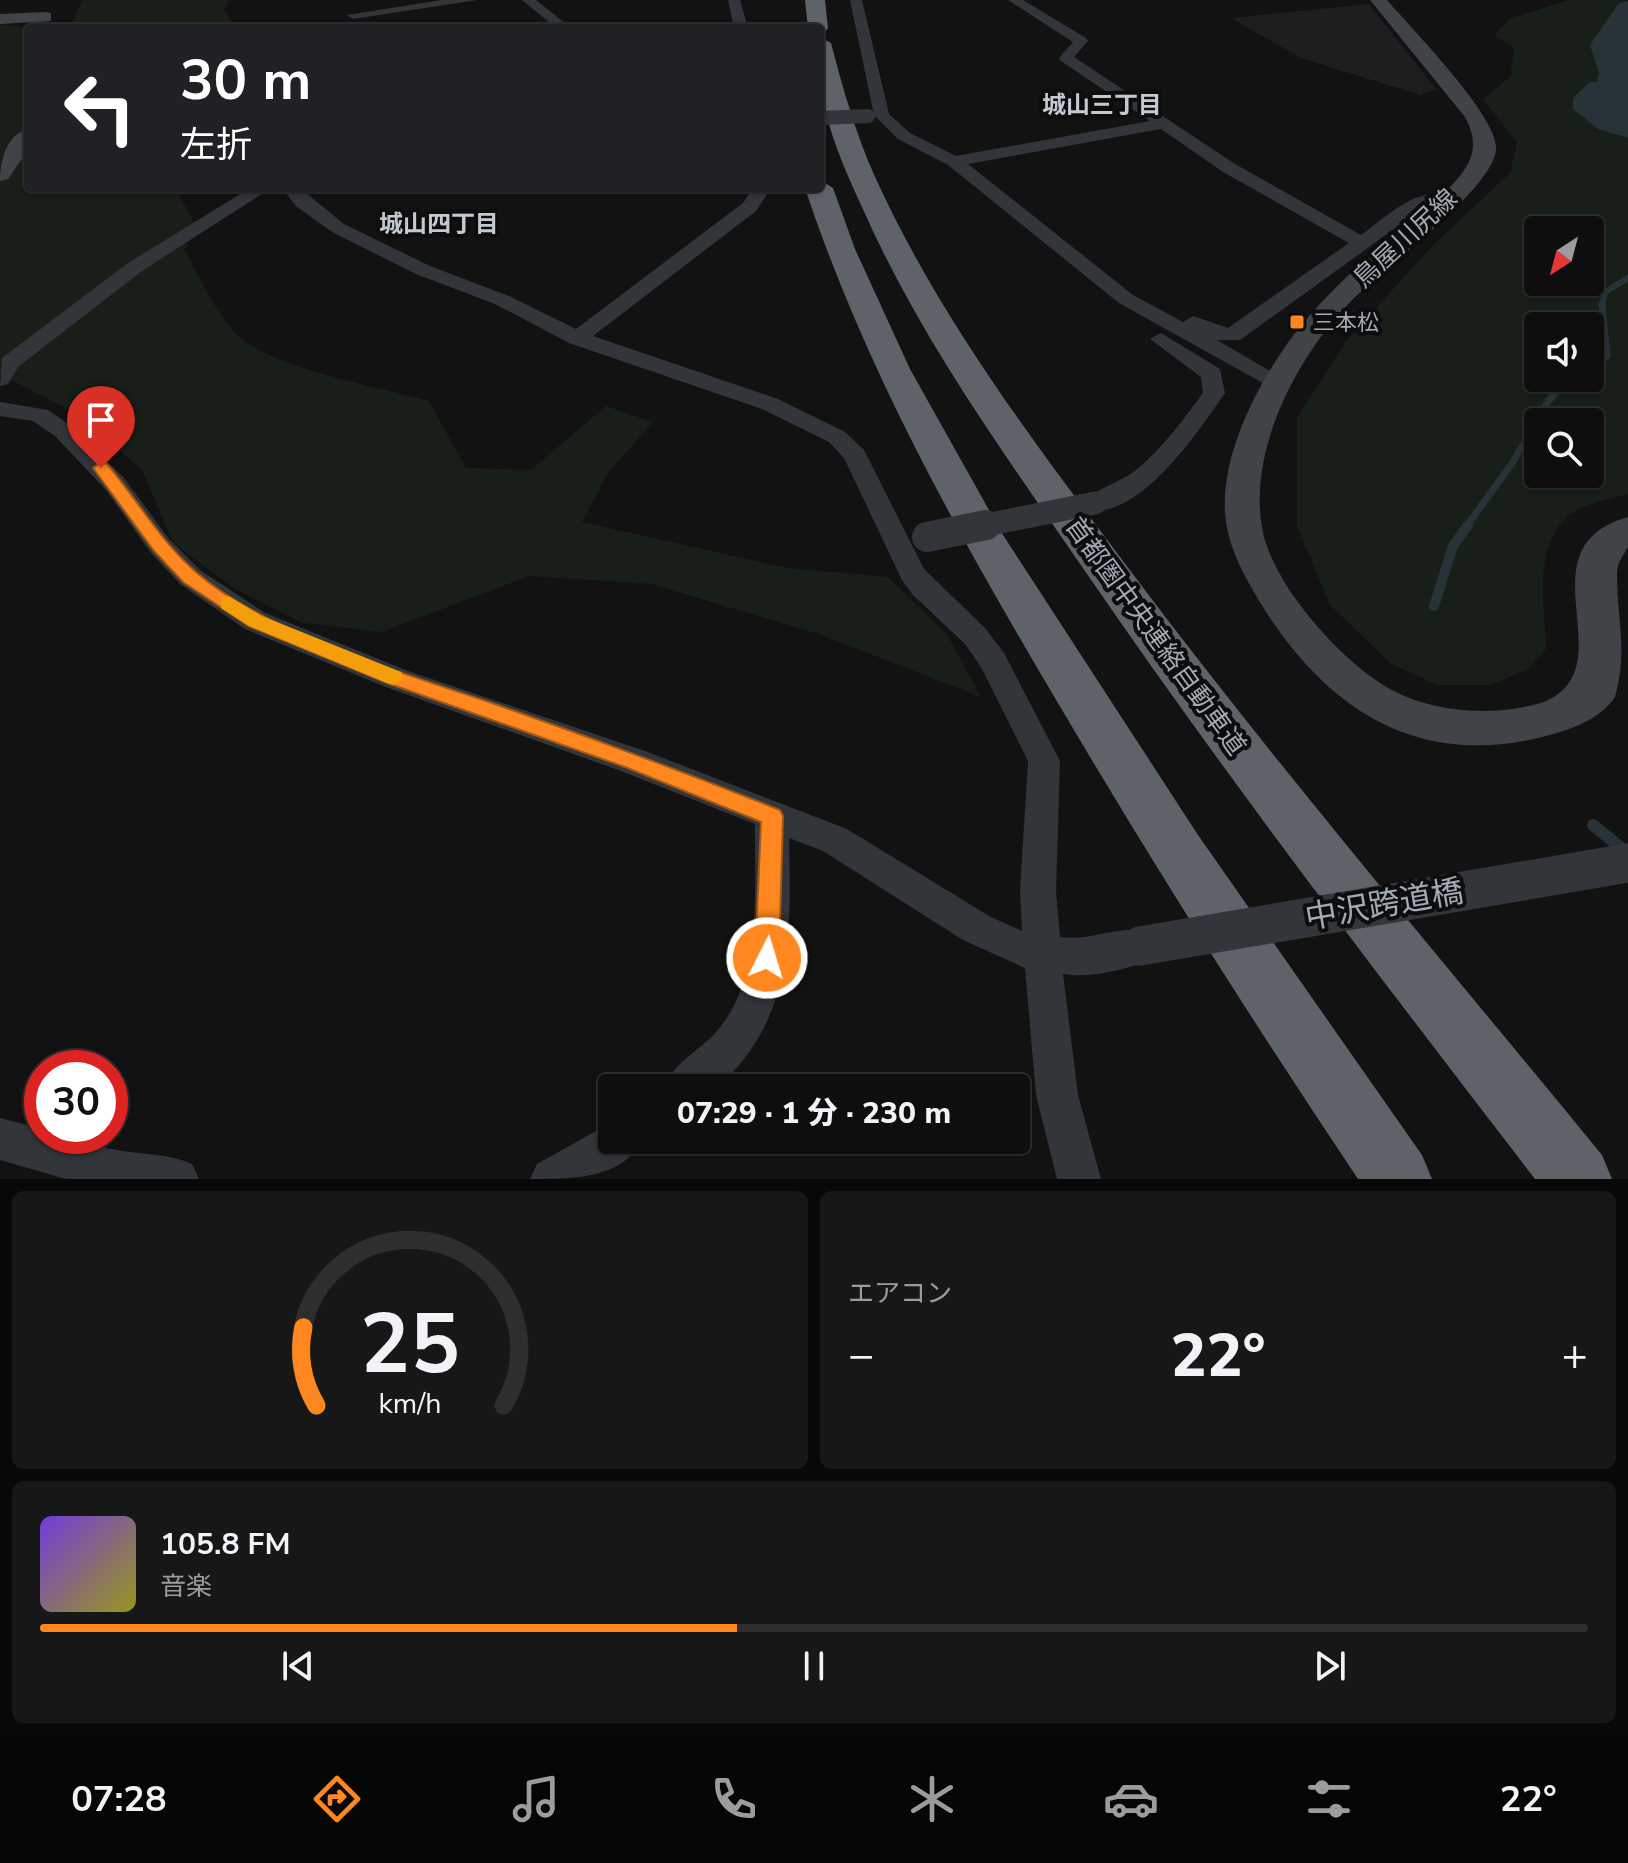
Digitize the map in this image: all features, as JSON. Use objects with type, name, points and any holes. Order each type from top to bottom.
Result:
[{"type":"highway","points":[[815,0],[818,24]]},
{"type":"highway","name":"首都圏中央連絡自動車道","points":[[824,58],[844,135],[879,218],[942,331],[1136,612],[1266,787],[1578,1179]]},
{"type":"highway","points":[[821,192],[866,311],[935,456],[1145,804],[1398,1179]]},
{"type":"main road","points":[[45,17],[57,0]]},
{"type":"main road","name":"鳥屋川尻線","points":[[1378,0],[1474,115],[1485,134],[1482,163],[1324,313],[1278,382],[1245,475],[1242,509],[1250,548],[1282,606],[1320,658],[1356,689],[1398,713],[1443,726],[1508,726],[1543,720],[1586,700],[1603,683],[1611,662],[1610,631],[1599,582],[1602,555],[1611,540],[1628,529]]},
{"type":"main road","points":[[0,19],[45,17],[56,24]]},
{"type":"main road","points":[[0,174],[24,141]]},
{"type":"street","points":[[341,0],[359,24]]},
{"type":"street","points":[[353,15],[471,0]]},
{"type":"street","points":[[528,0],[559,24]]},
{"type":"street","points":[[734,0],[740,24]]},
{"type":"street","points":[[856,0],[875,116]]},
{"type":"street","points":[[1014,0],[1081,41],[1066,58],[1229,168],[1361,242]]},
{"type":"street","points":[[824,118],[875,116],[904,136],[954,161],[1126,299],[1278,382]]},
{"type":"street","points":[[954,161],[1162,124]]},
{"type":"street","points":[[0,379],[10,363],[135,267],[256,192]]},
{"type":"street","points":[[294,192],[302,202],[338,228],[423,270],[502,300],[577,338],[770,404],[837,437],[855,455],[912,539],[922,587],[967,628],[993,661],[1040,748],[1045,772],[1038,891],[1057,1095],[1079,1179]]},
{"type":"street","points":[[577,338],[750,207],[759,192]]},
{"type":"street","points":[[1060,244],[1086,251],[1144,296],[1227,336],[1422,200],[1444,202]]},
{"type":"street","points":[[912,539],[1122,495],[1140,482],[1214,393],[1212,374],[1076,276],[1059,257],[1060,244]]},
{"type":"street","name":"中沢跨道橋","points":[[0,409],[40,415],[63,431],[115,484],[160,546],[190,577],[255,621],[397,679],[633,761],[857,851],[976,928],[1016,948],[1076,958],[1628,863]]},
{"type":"street","points":[[699,1074],[740,1035],[757,1002],[767,958],[771,917],[772,816]]},
{"type":"street","points":[[4,1131],[83,1164],[121,1173],[177,1179]]},
{"type":"street","points":[[552,1179],[601,1154]]},
{"type":"shaded area","points":[[82,0],[228,0],[225,10],[232,24],[78,24],[73,20]]},
{"type":"shaded area","points":[[1569,0],[1628,0],[1619,3],[1597,82],[1618,136],[1628,138],[1628,494],[1575,511],[1561,523],[1552,538],[1544,574],[1546,649],[1526,670],[1490,685],[1437,685],[1390,663],[1330,605],[1297,526],[1297,418],[1346,341],[1434,244],[1510,173],[1517,142],[1483,99],[1510,77],[1514,48],[1494,35],[1511,18]]},
{"type":"shaded area","points":[[1628,1],[1628,138],[1598,129],[1573,109],[1573,98],[1590,82],[1597,82],[1599,73],[1590,45],[1619,3]]},
{"type":"shaded area","points":[[1369,4],[1436,89],[1420,95],[1301,58],[1231,18]]},
{"type":"shaded area","points":[[0,24],[24,27],[24,192],[177,192],[193,220],[185,251],[220,314],[238,336],[266,353],[310,370],[429,401],[466,468],[531,470],[606,406],[653,422],[608,473],[582,522],[787,568],[888,577],[947,634],[981,697],[819,634],[651,584],[529,576],[382,632],[303,623],[235,589],[173,543],[142,470],[77,414],[0,374]]},
{"type":"waterway","points":[[1602,305],[1605,292],[1628,278]]},
{"type":"waterway","points":[[1602,305],[1603,312]]},
{"type":"waterway","points":[[1604,325],[1607,356],[1604,358]]},
{"type":"waterway","points":[[1466,527],[1513,462],[1557,392]]},
{"type":"waterway","points":[[1434,606],[1453,546],[1468,525]]},
{"type":"waterway","points":[[1593,825],[1625,851]]},
{"type":"slow traffic","points":[[228,603],[255,621],[394,678]]},
{"type":"place","name":"三本松","points":[[1297,322]]},
{"type":"district","name":"城山三丁目","points":[[1102,105]]},
{"type":"district","name":"城山四丁目","points":[[439,224]]},
{"type":"route","points":[[101,468],[134,507],[160,546],[190,577],[255,621],[397,679],[633,761],[772,816],[771,917],[767,958]]}]
